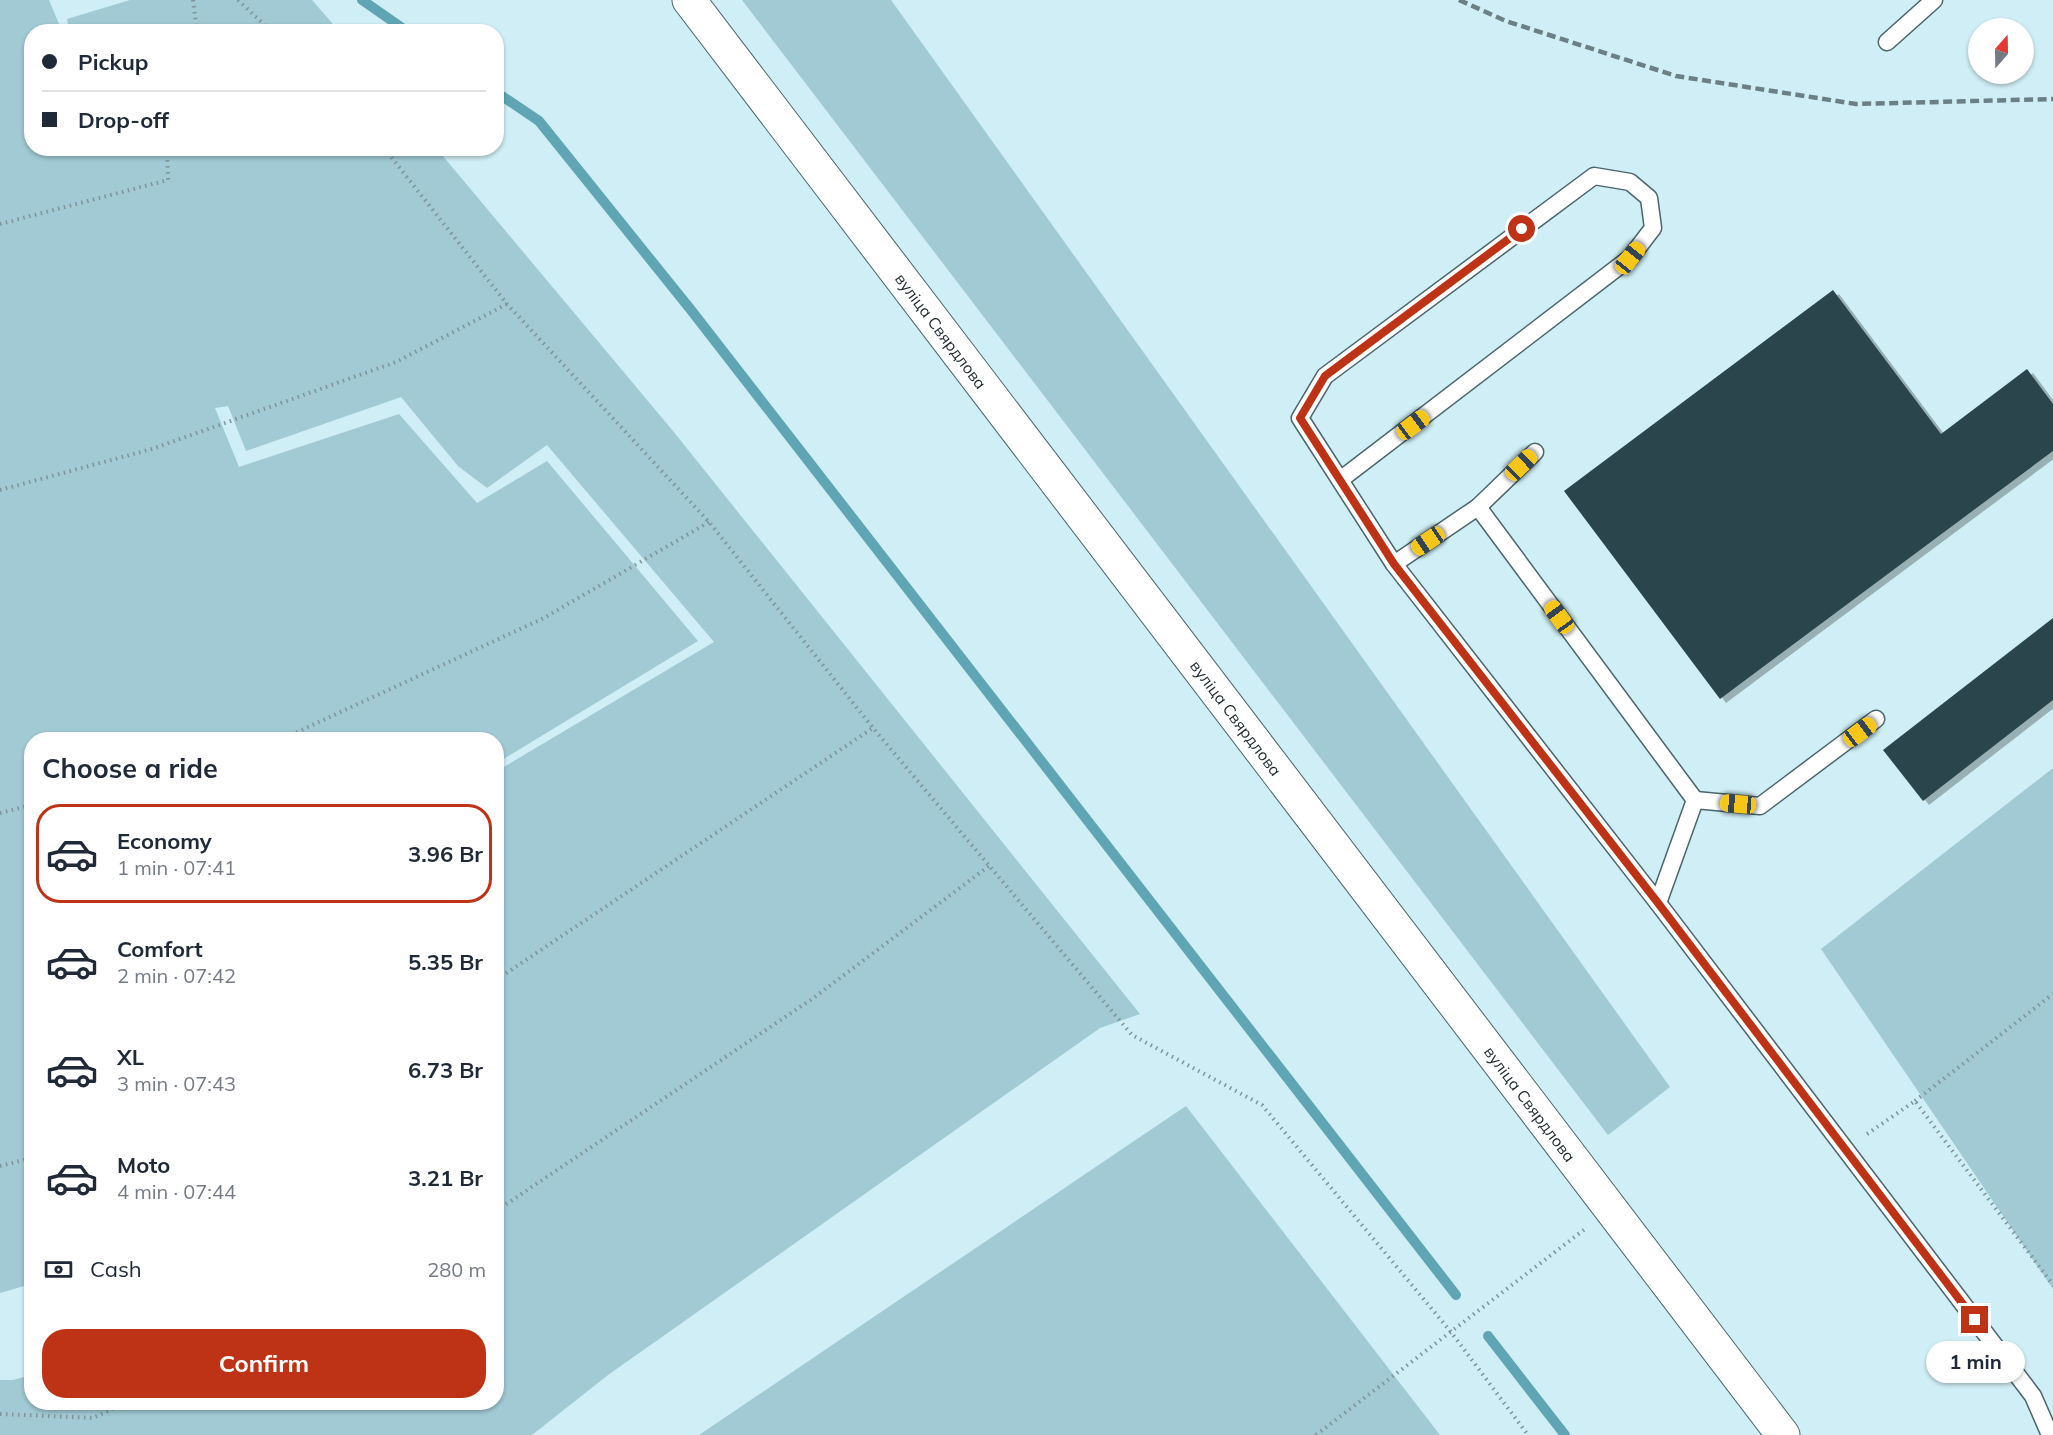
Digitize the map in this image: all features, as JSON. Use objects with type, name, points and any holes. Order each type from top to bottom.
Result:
[{"type":"main road","name":"вуліца Свярдлова","points":[[689,0],[1783,1435]]},
{"type":"lane","points":[[1887,42],[1934,0]]},
{"type":"lane","points":[[1340,480],[1630,258],[1653,228],[1648,198],[1630,182],[1594,176],[1325,376],[1300,418],[1394,564],[1658,903],[2033,1396],[2050,1435]]},
{"type":"lane","points":[[1394,564],[1478,507],[1535,452]]},
{"type":"lane","points":[[1478,507],[1695,800],[1760,806],[1876,719]]},
{"type":"lane","points":[[1658,903],[1695,800]]},
{"type":"lane","points":[[2033,1396],[2036,1435]]},
{"type":"path","points":[[193,0],[196,24]]},
{"type":"path","points":[[238,0],[264,24]]},
{"type":"path","points":[[0,224],[168,180],[166,156]]},
{"type":"path","points":[[390,156],[507,304],[709,522],[873,728],[1132,1035],[1262,1105],[1451,1332],[1528,1435]]},
{"type":"path","points":[[0,490],[152,449],[396,362],[507,304]]},
{"type":"path","points":[[297,732],[544,618],[709,522]]},
{"type":"path","points":[[504,975],[873,728]]},
{"type":"path","points":[[0,813],[24,807]]},
{"type":"path","points":[[504,1206],[812,999],[989,866]]},
{"type":"path","points":[[1844,1150],[1915,1101],[2053,994]]},
{"type":"path","points":[[1915,1101],[2053,1285]]},
{"type":"path","points":[[0,1166],[24,1160]]},
{"type":"path","points":[[1316,1435],[1611,1209]]},
{"type":"path","points":[[0,1414],[93,1418],[110,1410]]},
{"type":"shaded area","points":[[0,0],[49,0],[59,24],[24,24],[24,156],[443,156],[673,431],[1140,1014],[1100,1028],[608,1375],[532,1435],[0,1435],[0,1380],[24,1377],[24,1410],[504,1410],[504,767],[714,642],[547,445],[487,488],[458,466],[401,397],[246,451],[228,406],[215,408],[239,467],[399,414],[477,503],[547,461],[698,641],[504,759],[504,732],[24,732],[24,1286],[0,1293]]},
{"type":"shaded area","points":[[130,0],[312,0],[333,24],[68,24],[67,19]]},
{"type":"shaded area","points":[[742,0],[891,0],[1670,1087],[1608,1135]]},
{"type":"shaded area","points":[[2053,768],[2053,1289],[1821,949]]},
{"type":"shaded area","points":[[1186,1106],[1440,1435],[699,1435]]},
{"type":"building","points":[[1833,290],[1941,434],[2027,369],[2053,404],[2053,451],[1720,699],[1564,491]]},
{"type":"building","points":[[2053,618],[2053,700],[1923,801],[1883,750]]},
{"type":"waterway","points":[[362,0],[396,24]]},
{"type":"waterway","points":[[504,97],[539,121],[691,310],[1456,1295]]},
{"type":"waterway","points":[[1488,1336],[1565,1435]]},
{"type":"railway","points":[[1459,0],[1506,21],[1676,76],[1856,104],[2053,99]]},
{"type":"route","points":[[1522,229],[1325,376],[1300,418],[1394,564],[1658,903],[1975,1320]]}]
